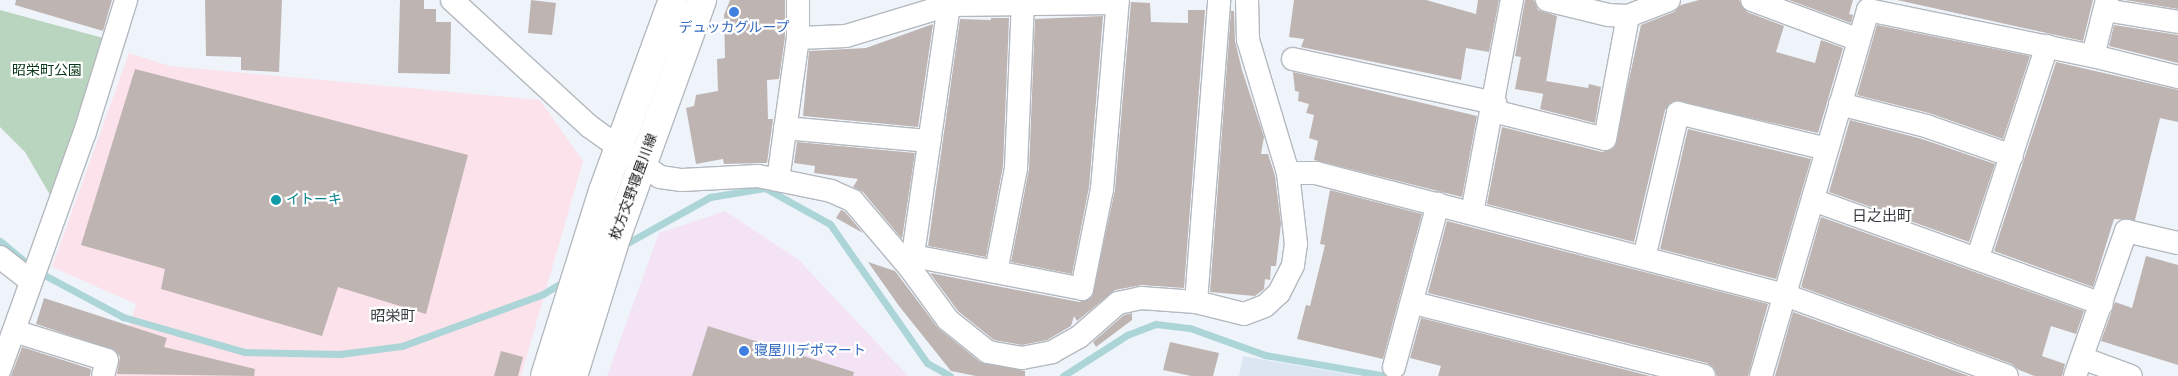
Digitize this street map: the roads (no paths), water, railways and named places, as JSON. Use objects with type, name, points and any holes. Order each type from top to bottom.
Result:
[{"type":"main road","name":"枚方交野寝屋川線","points":[[545,376],[566,303],[617,149],[672,0]]},
{"type":"main road","name":"枚方交野寝屋川線","points":[[573,376],[617,235],[702,0]]},
{"type":"street","points":[[0,369],[41,255],[126,0]]},
{"type":"street","points":[[452,0],[617,149],[660,177],[682,180],[758,176],[831,191],[852,201],[912,262],[948,320],[988,352],[1022,358],[1052,352],[1080,337],[1118,303],[1141,298],[1196,302],[1244,314],[1265,306],[1279,293],[1293,265],[1296,244],[1288,173],[1248,40],[1247,0]]},
{"type":"street","points":[[778,180],[798,38],[798,0]]},
{"type":"street","points":[[1196,302],[1219,0]]},
{"type":"street","points":[[1472,213],[1494,107],[1512,0]]},
{"type":"street","points":[[1547,0],[1608,15],[1628,16],[1668,0]]},
{"type":"street","points":[[1752,0],[1859,40]]},
{"type":"street","points":[[798,38],[846,36],[949,5],[1117,1],[1102,189],[1082,289],[996,272],[912,262]]},
{"type":"street","points":[[996,272],[1016,168],[1023,3]]},
{"type":"street","points":[[912,262],[949,5]]},
{"type":"street","points":[[2093,56],[2106,5],[2178,22]]},
{"type":"street","points":[[1761,376],[1868,10],[2047,46],[2178,77]]},
{"type":"street","points":[[1293,59],[1494,107],[1606,138],[1628,16]]},
{"type":"street","points":[[1978,258],[2047,46]]},
{"type":"street","points":[[1840,104],[1926,126],[2012,156]]},
{"type":"street","points":[[1644,258],[1678,113],[1827,149]]},
{"type":"street","points":[[785,128],[929,141]]},
{"type":"street","points":[[1288,173],[1316,173],[1785,295],[2006,376]]},
{"type":"street","points":[[1813,200],[2102,304]]},
{"type":"street","points":[[1394,367],[1414,303],[1438,204]]},
{"type":"street","points":[[2131,376],[2079,367],[2126,231],[2178,243]]},
{"type":"street","points":[[0,257],[32,280]]},
{"type":"street","points":[[1414,303],[1704,376]]},
{"type":"street","points":[[14,331],[107,360],[103,376]]},
{"type":"waterway","points":[[622,246],[710,197],[765,188],[830,224],[927,363],[950,376]]},
{"type":"waterway","points":[[0,241],[35,270],[123,317],[244,352],[340,354],[402,346],[543,294],[566,280]]},
{"type":"waterway","points":[[1063,376],[1127,335],[1156,324],[1190,328],[1265,355],[1386,376]]},
{"type":"place","name":"デュッカグループ","points":[[734,12]]},
{"type":"place","name":"イトーキ","points":[[276,200]]},
{"type":"place","name":"寝屋川デポマート","points":[[744,351]]},
{"type":"district","name":"日之出町","points":[[1882,217]]},
{"type":"district","name":"昭栄町","points":[[393,317]]},
{"type":"park label","name":"昭栄町公園","points":[[47,71]]}]
